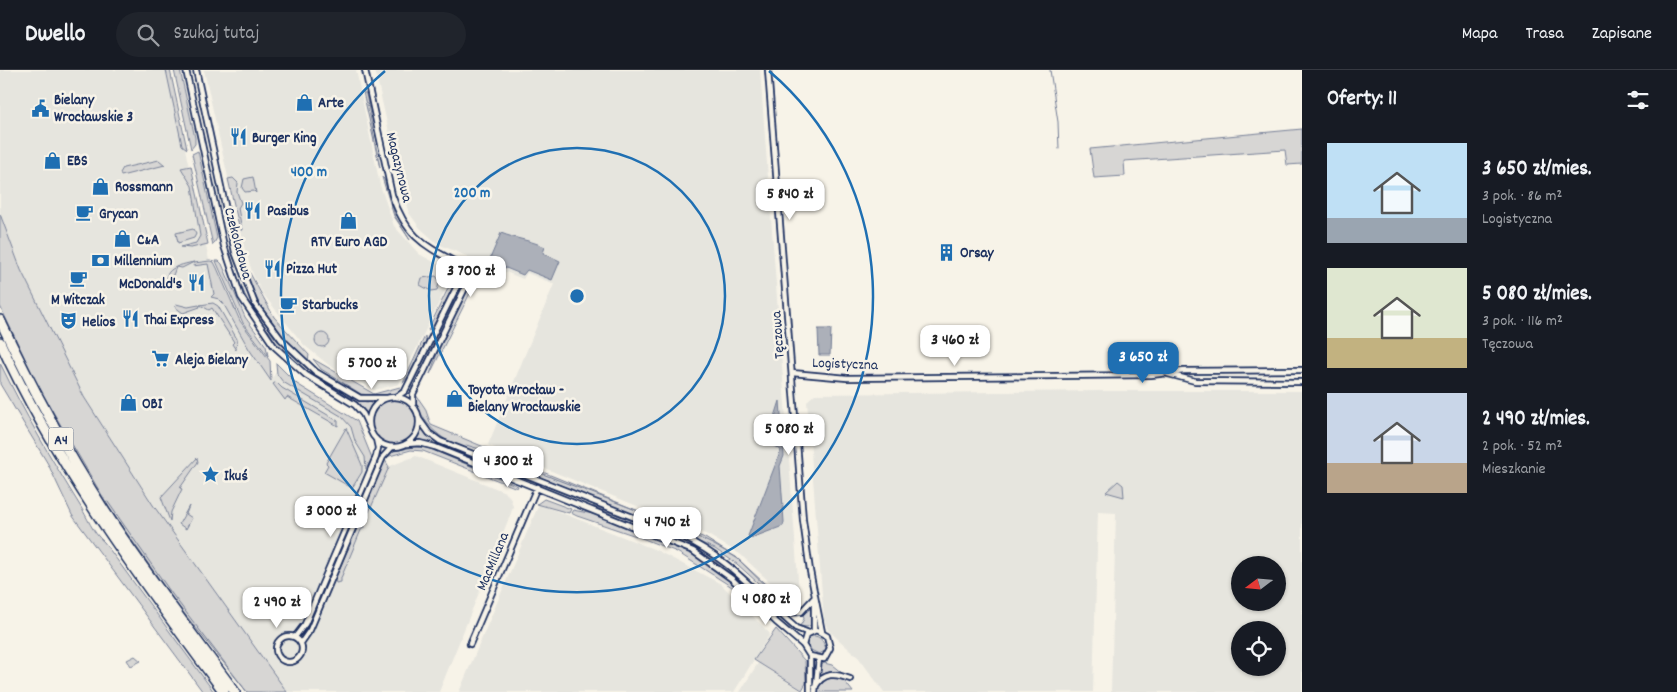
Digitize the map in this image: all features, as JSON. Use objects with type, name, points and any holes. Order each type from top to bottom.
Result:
[{"type":"highway","name":"A4","points":[[0,320],[34,390],[91,490],[133,553],[235,692]]},
{"type":"highway","name":"A4","points":[[0,342],[45,431],[92,509],[125,558],[224,692]]},
{"type":"street","name":"Czekoladowa","points":[[186,70],[224,246],[241,297],[264,333],[282,354],[311,378],[355,405],[363,414],[370,429]]},
{"type":"street","name":"Czekoladowa","points":[[196,70],[234,252],[254,304],[281,339],[316,372],[360,398],[386,398]]},
{"type":"street","name":"Magazynowa","points":[[365,70],[392,194],[399,214],[418,240],[473,272],[413,394],[413,405]]},
{"type":"street","name":"Tęczowa","points":[[768,70],[803,520],[814,599],[822,632]]},
{"type":"street","points":[[397,397],[405,391],[466,268]]},
{"type":"street","name":"Logistyczna","points":[[792,373],[847,378],[1167,374],[1184,371],[1302,370]]},
{"type":"street","name":"Logistyczna","points":[[1167,374],[1202,381],[1302,382]]},
{"type":"street","points":[[295,637],[305,624],[377,455],[376,439],[370,429],[372,410],[386,398],[397,397],[406,399],[413,405],[419,419],[430,433],[440,441],[697,544],[730,565],[799,630],[822,632],[829,638],[830,648],[824,659],[810,656]]},
{"type":"street","points":[[406,444],[416,434],[419,419]]},
{"type":"street","points":[[376,439],[392,447]]},
{"type":"street","points":[[300,643],[310,630],[383,457],[392,447],[406,444],[427,444],[693,551],[720,568],[803,645],[810,656],[810,692]]},
{"type":"street","name":"MacMillana","points":[[470,644],[537,487]]},
{"type":"street","points":[[350,517],[357,520]]},
{"type":"street","points":[[323,582],[329,585]]},
{"type":"street","points":[[780,613],[801,612],[814,599]]},
{"type":"street","points":[[803,645],[811,632],[814,599]]},
{"type":"street","points":[[287,635],[295,637],[300,643],[301,653],[296,660],[289,662],[279,658],[276,652],[278,641],[287,635]]},
{"type":"street","points":[[815,689],[819,659]]},
{"type":"street","points":[[815,689],[826,675],[833,674],[850,679]]},
{"type":"shaded area","name":"Aleja Bielany","points":[[0,70],[168,70],[215,288],[249,349],[271,380],[278,369],[296,385],[356,421],[356,431],[374,458],[390,466],[416,456],[505,492],[510,497],[513,506],[511,513],[439,692],[287,692],[153,505],[84,397],[21,270],[0,214]]},
{"type":"shaded area","points":[[166,70],[170,70],[187,149],[182,145]]},
{"type":"shaded area","points":[[174,70],[180,70],[195,138],[195,144],[191,149]]},
{"type":"shaded area","points":[[204,70],[356,70],[380,185],[394,226],[419,254],[445,268],[451,278],[399,384],[374,390],[330,366],[304,345],[263,294],[253,275],[242,240]]},
{"type":"shaded area","points":[[375,70],[760,70],[799,593],[797,598],[790,601],[740,554],[708,535],[488,445],[554,284],[527,273],[523,279],[464,255],[438,244],[420,228],[409,213],[403,194]]},
{"type":"shaded area","points":[[363,92],[366,94],[380,168]]},
{"type":"shaded area","points":[[1302,129],[1302,164],[1287,165],[1285,150],[1124,161],[1125,176],[1094,178],[1090,149]]},
{"type":"shaded area","points":[[198,151],[217,238],[213,245],[192,154]]},
{"type":"shaded area","points":[[159,160],[165,165],[121,176],[120,173],[123,168]]},
{"type":"shaded area","points":[[191,166],[208,244],[191,248],[180,247],[196,243],[200,236],[192,186],[181,168]]},
{"type":"shaded area","points":[[253,177],[256,193],[254,191],[245,192],[242,188],[244,179]]},
{"type":"shaded area","points":[[382,177],[395,216],[410,240],[394,216]]},
{"type":"shaded area","points":[[233,178],[238,183],[237,192],[241,203],[238,208],[242,230],[240,230],[228,179]]},
{"type":"shaded area","points":[[0,214],[21,270],[84,397],[153,505],[287,692],[247,692],[175,602],[110,509],[39,388],[0,306]]},
{"type":"shaded area","points":[[193,229],[196,234],[194,238],[178,243],[176,233]]},
{"type":"shaded area","points":[[501,233],[545,247],[543,253],[560,261],[552,280],[527,270],[523,275],[489,261]]},
{"type":"shaded area","points":[[216,261],[222,264],[245,317],[266,346],[268,356],[243,323]]},
{"type":"shaded area","points":[[194,262],[182,268],[176,267],[182,265]]},
{"type":"shaded area","points":[[214,262],[217,268],[240,321],[270,361],[271,381],[249,349],[223,303],[219,299],[211,297],[214,294],[208,264],[193,266],[194,263]]},
{"type":"shaded area","points":[[246,266],[274,317],[309,355],[308,361],[277,330],[261,306],[243,267]]},
{"type":"shaded area","points":[[176,267],[169,286],[172,287],[169,289],[167,277],[169,272]]},
{"type":"shaded area","points":[[235,269],[251,307],[280,343],[327,384],[343,394],[359,400],[373,402],[367,414],[348,397],[311,375],[301,368],[283,351],[267,331],[253,311],[239,284]]},
{"type":"shaded area","points":[[436,276],[440,281],[437,290],[431,291],[420,285],[422,278]]},
{"type":"shaded area","points":[[454,276],[458,277],[432,328],[428,330]]},
{"type":"shaded area","points":[[466,276],[467,278],[413,388],[410,386]]},
{"type":"shaded area","points":[[470,284],[473,287],[430,374],[441,343]]},
{"type":"shaded area","points":[[213,303],[218,306],[237,339],[236,350],[232,344],[234,342],[212,308],[209,310],[200,305]]},
{"type":"shaded area","points":[[176,304],[188,307],[199,305],[200,307],[183,313],[175,307]]},
{"type":"shaded area","points":[[818,329],[831,329],[830,355],[819,355]]},
{"type":"shaded area","points":[[322,333],[327,335],[329,340],[327,345],[322,347],[317,345],[315,340],[317,335]]},
{"type":"shaded area","points":[[425,336],[426,341],[408,377],[403,383]]},
{"type":"shaded area","points":[[313,359],[374,394],[400,387],[403,389],[397,393],[380,396],[361,394],[321,369]]},
{"type":"shaded area","points":[[0,363],[38,435],[93,529],[214,692],[203,692],[72,515],[48,464],[0,384]]},
{"type":"shaded area","points":[[276,363],[297,384],[357,421],[372,458],[366,469],[365,457],[355,441],[351,427],[341,416],[283,382],[277,374]]},
{"type":"shaded area","points":[[276,382],[282,388],[338,421],[338,426],[287,397],[285,400],[273,384]]},
{"type":"shaded area","points":[[1302,391],[1302,692],[1111,692],[1116,513],[1098,512],[1093,692],[884,692],[859,658],[828,630],[824,620],[807,401],[815,394]]},
{"type":"shaded area","points":[[416,395],[425,408],[431,425],[501,454],[501,456],[478,453],[455,445],[435,432],[421,413],[417,405]]},
{"type":"shaded area","points":[[394,400],[406,404],[412,410],[416,422],[412,434],[406,440],[394,444],[382,440],[376,434],[372,422],[376,410],[382,404]]},
{"type":"shaded area","points":[[780,401],[784,456],[780,466],[784,522],[783,526],[751,538],[748,536],[781,450],[767,442]]},
{"type":"shaded area","points":[[346,428],[362,465],[362,472],[352,488],[324,472],[328,465],[326,463]]},
{"type":"shaded area","points":[[422,429],[437,443],[522,476],[522,478],[429,441],[415,441]]},
{"type":"shaded area","points":[[414,447],[428,448],[518,486],[517,488],[423,451],[411,450],[386,457],[394,451]]},
{"type":"shaded area","points":[[197,458],[198,462],[180,488],[182,489],[171,512],[170,521],[161,497]]},
{"type":"shaded area","points":[[385,460],[389,467],[369,512],[364,509]]},
{"type":"shaded area","points":[[533,468],[705,538],[738,559],[789,606],[798,608],[799,611],[788,610],[737,564],[715,549],[673,530],[530,473]]},
{"type":"shaded area","points":[[1118,481],[1123,485],[1124,497],[1106,492]]},
{"type":"shaded area","points":[[544,499],[571,509],[569,513],[537,504]]},
{"type":"shaded area","points":[[539,504],[656,550],[721,584],[770,634],[734,692],[459,692]]},
{"type":"shaded area","points":[[189,506],[186,514],[192,518],[186,529],[179,524]]},
{"type":"shaded area","points":[[593,506],[674,537],[708,554],[735,574],[793,630],[791,632],[738,580],[715,561],[689,546],[620,519]]},
{"type":"shaded area","points":[[573,510],[598,515],[691,553],[721,573],[772,622],[764,618],[732,587],[677,552],[577,516],[571,513]]},
{"type":"shaded area","points":[[359,524],[363,524],[364,528],[361,530],[341,582],[336,583],[335,579]]},
{"type":"shaded area","points":[[813,607],[811,625],[807,627],[800,626],[804,619],[803,614]]},
{"type":"shaded area","points":[[776,629],[805,661],[806,683],[802,690],[754,660]]},
{"type":"shaded area","points":[[811,636],[820,638],[827,650],[819,654],[811,650],[806,641]]},
{"type":"shaded area","points":[[135,656],[141,661],[131,666],[127,660]]},
{"type":"shaded area","points":[[758,663],[800,690],[802,692],[740,692]]},
{"type":"shaded area","points":[[824,663],[832,665],[842,673],[829,672],[819,678],[819,667]]},
{"type":"shaded area","points":[[833,676],[842,678],[853,692],[817,692],[821,680]]},
{"type":"waterway","points":[[1050,70],[1058,122],[1059,149]]},
{"type":"waterway","points":[[466,445],[500,455]]},
{"type":"waterway","points":[[508,458],[526,466]]},
{"type":"waterway","points":[[533,469],[663,521],[713,544],[736,557],[784,604]]},
{"type":"waterway","points":[[108,502],[172,594],[247,692]]},
{"type":"place","name":"Arte","points":[[304,102]]},
{"type":"place","name":"Bielany Wrocławskie 3","points":[[40,108]]},
{"type":"place","name":"Burger King","points":[[238,137]]},
{"type":"place","name":"EBS","points":[[53,160]]},
{"type":"place","name":"Rossmann","points":[[101,186]]},
{"type":"place","name":"Pasibus","points":[[253,210]]},
{"type":"place","name":"Grycan","points":[[85,213]]},
{"type":"place","name":"RTV Euro AGD","points":[[349,220]]},
{"type":"place","name":"C&A","points":[[123,239]]},
{"type":"place","name":"Orsay","points":[[946,252]]},
{"type":"place","name":"Millennium","points":[[100,260]]},
{"type":"place","name":"Pizza Hut","points":[[272,268]]},
{"type":"place","name":"M Witczak","points":[[78,278]]},
{"type":"place","name":"McDonald's","points":[[196,283]]},
{"type":"place","name":"Starbucks","points":[[288,304]]},
{"type":"place","name":"Thai Express","points":[[130,319]]},
{"type":"place","name":"Helios","points":[[68,321]]},
{"type":"place","name":"Aleja Bielany","points":[[161,359]]},
{"type":"place","name":"Toyota Wrocław - Bielany Wrocławskie","points":[[454,398]]},
{"type":"place","name":"OBI","points":[[128,403]]},
{"type":"place","name":"Ikuś","points":[[210,475]]}]
